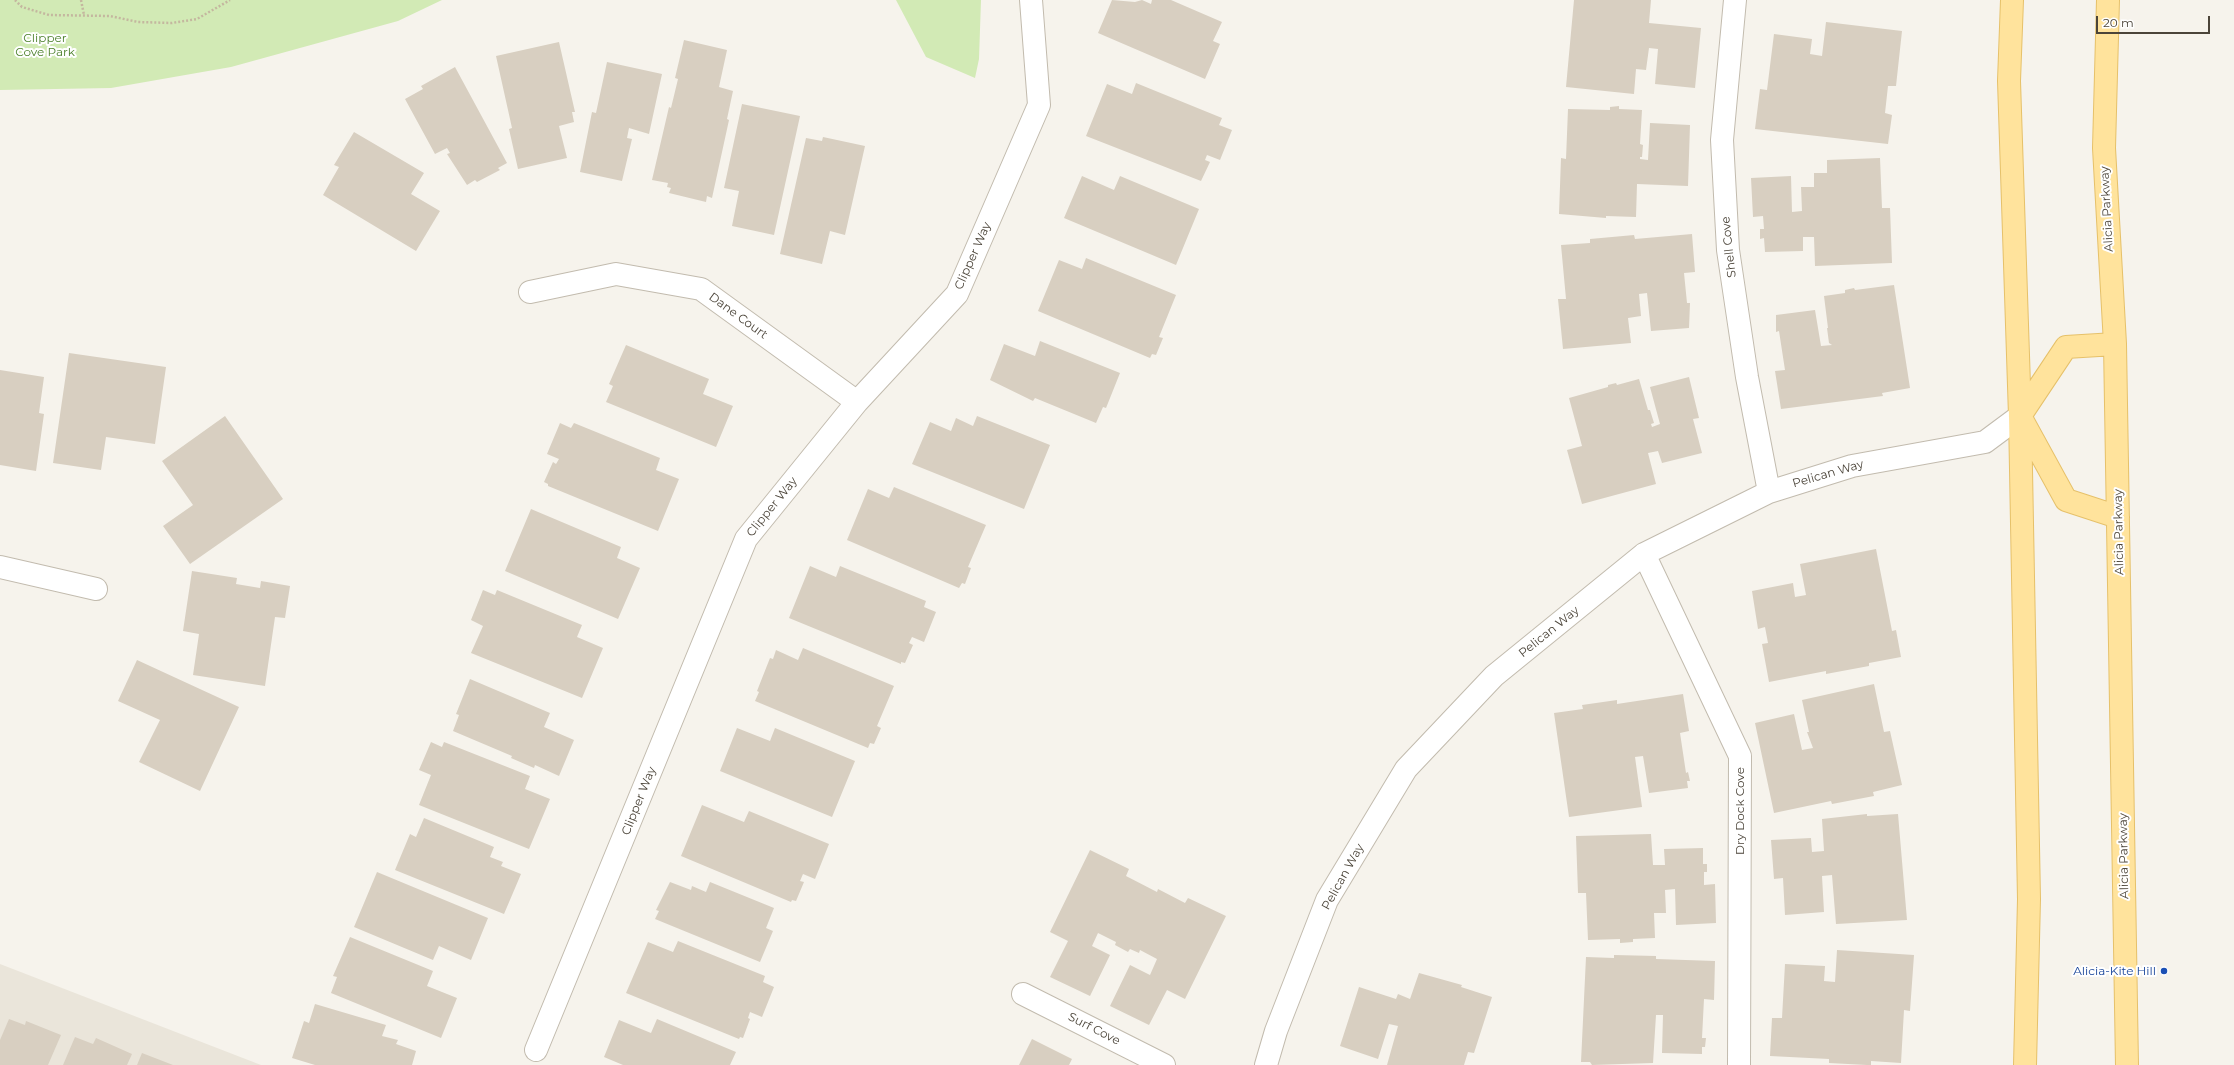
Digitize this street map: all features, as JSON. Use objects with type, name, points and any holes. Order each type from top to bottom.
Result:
[{"type":"main road","points":[[2012,0],[2009,81],[2020,416],[2028,899],[2025,1065]]},
{"type":"main road","name":"Alicia Parkway","points":[[2108,0],[2104,148],[2115,344],[2127,1065]]},
{"type":"main road","points":[[2020,416],[2066,346],[2115,344]]},
{"type":"main road","points":[[2020,416],[2066,500],[2118,517]]},
{"type":"street","name":"Clipper Way","points":[[536,1050],[746,539],[857,402],[957,294],[1039,105],[1031,0]]},
{"type":"street","name":"Shell Cove","points":[[1735,0],[1722,140],[1728,250],[1747,377],[1769,492]]},
{"type":"street","name":"Dane Court","points":[[530,292],[616,274],[701,289],[857,402]]},
{"type":"street","name":"Pelican Way","points":[[1266,1065],[1276,1031],[1327,900],[1406,769],[1494,676],[1644,554],[1769,492],[1852,466],[1985,442],[2020,416]]},
{"type":"street","name":"Dry Dock Cove","points":[[1644,554],[1740,756],[1739,1065]]},
{"type":"street","points":[[0,567],[96,588]]},
{"type":"street","name":"Surf Cove","points":[[1024,994],[1164,1065]]},
{"type":"path","points":[[15,0],[22,7],[49,15],[110,16],[138,22],[172,23],[197,19],[230,0]]},
{"type":"path","points":[[81,0],[84,15]]},
{"type":"shaded area","points":[[0,964],[261,1065],[0,1065]]},
{"type":"green space","name":"Clipper Cove Park","points":[[0,0],[442,0],[398,21],[231,67],[111,88],[0,90]]},
{"type":"green space","points":[[896,0],[981,0],[979,59],[975,78],[926,57]]},
{"type":"building","points":[[1112,0],[1135,2],[1142,0],[1151,4],[1152,0],[1171,0],[1222,22],[1213,41],[1220,44],[1205,79],[1098,33]]},
{"type":"building","points":[[1574,0],[1651,0],[1649,23],[1701,28],[1695,88],[1655,84],[1658,49],[1649,48],[1646,70],[1636,69],[1634,94],[1566,87]]},
{"type":"building","points":[[1826,22],[1902,31],[1896,86],[1888,86],[1885,113],[1892,115],[1888,144],[1755,129],[1760,89],[1767,90],[1774,34],[1812,39],[1810,54],[1822,56]]},
{"type":"building","points":[[684,40],[727,50],[719,87],[733,91],[727,119],[729,120],[712,198],[707,196],[706,202],[669,193],[671,188],[667,187],[668,183],[652,180],[669,107],[671,108],[678,79],[675,78]]},
{"type":"building","points":[[559,42],[575,112],[572,112],[574,122],[559,126],[567,158],[518,169],[509,129],[512,128],[496,56]]},
{"type":"building","points":[[607,62],[662,74],[649,134],[629,128],[627,138],[632,139],[622,181],[580,172],[592,112],[596,113]]},
{"type":"building","points":[[455,67],[507,163],[498,168],[500,170],[477,182],[475,180],[467,185],[447,154],[450,153],[447,148],[435,154],[405,99],[423,89],[421,86]]},
{"type":"building","points":[[1136,83],[1222,118],[1219,125],[1232,130],[1220,160],[1207,155],[1205,160],[1210,162],[1201,181],[1086,136],[1107,84],[1132,94]]},
{"type":"building","points":[[742,104],[800,116],[774,235],[732,226],[739,191],[724,188]]},
{"type":"building","points":[[1619,106],[1619,109],[1642,110],[1640,144],[1643,145],[1642,157],[1640,157],[1640,159],[1648,160],[1650,123],[1690,125],[1688,186],[1637,184],[1636,217],[1606,216],[1606,218],[1559,214],[1561,158],[1566,159],[1568,109],[1610,110],[1610,107]]},
{"type":"building","points":[[354,132],[424,173],[411,194],[440,211],[416,251],[323,195],[339,167],[334,165]]},
{"type":"building","points":[[823,137],[865,146],[845,235],[830,231],[822,264],[780,254],[806,138],[822,141]]},
{"type":"building","points":[[1880,158],[1882,208],[1890,208],[1892,263],[1815,266],[1814,237],[1803,237],[1803,251],[1765,252],[1764,238],[1760,239],[1760,229],[1764,229],[1763,216],[1753,217],[1751,178],[1791,176],[1792,212],[1802,211],[1801,187],[1814,187],[1814,173],[1827,173],[1827,160]]},
{"type":"building","points":[[1082,176],[1114,190],[1120,176],[1199,209],[1176,265],[1064,218]]},
{"type":"building","points":[[1692,234],[1695,272],[1684,273],[1687,303],[1690,303],[1689,328],[1651,331],[1647,293],[1639,294],[1641,316],[1628,318],[1631,343],[1563,349],[1558,299],[1566,299],[1561,245],[1590,243],[1590,239],[1634,235],[1635,239]]},
{"type":"building","points":[[1086,258],[1176,295],[1159,337],[1163,338],[1156,355],[1152,354],[1150,358],[1038,311],[1059,260],[1082,269]]},
{"type":"building","points":[[1894,285],[1910,388],[1882,393],[1883,396],[1781,409],[1775,371],[1785,370],[1779,331],[1776,332],[1776,315],[1815,310],[1821,346],[1832,345],[1829,343],[1824,296],[1845,293],[1845,290],[1854,288],[1855,290]]},
{"type":"building","points":[[1040,341],[1120,373],[1106,408],[1103,407],[1096,423],[1035,398],[1033,401],[990,380],[1004,344],[1035,356]]},
{"type":"building","points":[[626,345],[709,379],[703,394],[733,406],[716,447],[606,402],[613,386],[609,384]]},
{"type":"building","points":[[69,353],[166,367],[155,444],[106,437],[101,470],[53,463]]},
{"type":"building","points":[[0,370],[44,377],[39,413],[44,414],[36,471],[0,465]]},
{"type":"building","points":[[1689,377],[1699,418],[1693,419],[1702,453],[1662,463],[1658,451],[1648,453],[1656,484],[1582,504],[1567,450],[1582,446],[1569,398],[1608,387],[1608,385],[1616,383],[1617,385],[1639,379],[1648,410],[1650,410],[1654,423],[1651,424],[1652,427],[1660,424],[1650,387]]},
{"type":"building","points":[[225,416],[283,499],[190,564],[163,526],[193,505],[162,461]]},
{"type":"building","points":[[977,416],[1050,445],[1024,509],[912,464],[930,422],[951,431],[956,418],[973,426]]},
{"type":"building","points":[[560,423],[571,428],[574,423],[660,458],[656,470],[679,479],[658,531],[548,486],[548,484],[544,482],[553,462],[556,464],[559,459],[547,454]]},
{"type":"building","points":[[894,487],[986,525],[968,567],[971,568],[965,584],[962,583],[959,588],[847,540],[868,489],[889,498]]},
{"type":"building","points":[[531,509],[621,547],[617,558],[640,568],[618,619],[505,571]]},
{"type":"building","points":[[1876,549],[1892,631],[1896,630],[1901,657],[1869,663],[1869,666],[1826,674],[1826,671],[1769,682],[1762,644],[1768,643],[1765,627],[1758,629],[1752,591],[1793,583],[1795,597],[1806,595],[1800,564]]},
{"type":"building","points":[[810,566],[836,577],[840,566],[926,601],[924,607],[936,612],[924,642],[912,637],[909,643],[913,645],[905,663],[901,662],[901,664],[789,618]]},
{"type":"building","points":[[192,571],[237,578],[236,584],[260,588],[261,581],[290,586],[285,618],[275,617],[265,686],[193,675],[199,634],[183,631]]},
{"type":"building","points":[[483,590],[495,595],[497,590],[582,625],[577,637],[603,648],[582,698],[471,653],[483,626],[471,620]]},
{"type":"building","points":[[803,648],[894,686],[877,726],[881,728],[874,744],[870,743],[868,748],[755,701],[759,692],[757,691],[770,658],[773,659],[776,650],[798,660]]},
{"type":"building","points":[[137,660],[239,707],[200,791],[139,762],[160,720],[118,701]]},
{"type":"building","points":[[470,679],[550,713],[544,727],[574,740],[559,776],[535,765],[534,768],[511,758],[512,756],[453,731],[459,715],[456,714]]},
{"type":"building","points":[[1874,684],[1884,732],[1890,731],[1902,785],[1873,792],[1874,796],[1832,804],[1831,801],[1774,813],[1755,723],[1794,714],[1802,750],[1813,748],[1807,732],[1809,732],[1802,700]]},
{"type":"building","points":[[1683,694],[1689,731],[1680,733],[1686,773],[1688,772],[1690,781],[1687,781],[1688,788],[1649,793],[1643,756],[1635,757],[1642,807],[1569,817],[1554,713],[1583,709],[1582,705],[1617,700],[1617,704]]},
{"type":"building","points":[[737,728],[770,741],[775,728],[855,761],[832,817],[720,771]]},
{"type":"building","points":[[431,742],[442,747],[444,742],[530,776],[525,789],[550,799],[529,849],[419,805],[431,775],[419,770]]},
{"type":"building","points":[[702,805],[744,822],[749,811],[829,844],[815,879],[803,874],[800,881],[804,882],[796,901],[792,900],[791,902],[681,856]]},
{"type":"building","points":[[1867,814],[1867,816],[1898,814],[1907,920],[1836,924],[1832,875],[1822,876],[1824,912],[1785,915],[1783,878],[1774,879],[1771,840],[1811,838],[1812,852],[1824,851],[1822,819]]},
{"type":"building","points":[[424,818],[494,847],[490,857],[503,862],[501,866],[521,874],[504,914],[395,870],[410,834],[416,837]]},
{"type":"building","points":[[1651,834],[1653,865],[1665,865],[1664,849],[1703,848],[1703,864],[1707,864],[1707,872],[1704,872],[1704,885],[1715,884],[1716,923],[1676,925],[1675,889],[1665,890],[1666,913],[1654,913],[1655,938],[1633,939],[1633,942],[1620,943],[1620,939],[1588,940],[1586,893],[1578,893],[1576,836]]},
{"type":"building","points":[[1090,850],[1129,869],[1126,876],[1157,892],[1158,889],[1185,903],[1188,898],[1226,916],[1185,999],[1167,990],[1149,1025],[1110,1006],[1130,965],[1150,975],[1157,959],[1140,950],[1139,953],[1130,949],[1128,952],[1115,945],[1116,942],[1098,933],[1092,946],[1110,955],[1090,996],[1050,977],[1068,941],[1050,932]]},
{"type":"building","points":[[377,872],[488,918],[471,960],[439,946],[433,960],[354,927]]},
{"type":"building","points":[[670,882],[691,890],[692,886],[706,892],[710,882],[774,908],[766,928],[773,931],[760,962],[655,919],[659,911],[656,910]]},
{"type":"building","points":[[350,937],[433,971],[427,986],[457,998],[441,1038],[331,993],[337,977],[333,976]]},
{"type":"building","points":[[678,941],[765,976],[763,982],[774,987],[762,1017],[750,1012],[748,1018],[750,1019],[743,1038],[740,1037],[739,1039],[626,993],[648,942],[673,952]]},
{"type":"building","points":[[1837,950],[1914,955],[1910,1011],[1904,1010],[1901,1063],[1871,1061],[1871,1065],[1867,1065],[1829,1063],[1829,1059],[1770,1056],[1772,1018],[1782,1018],[1785,964],[1825,966],[1824,981],[1835,982]]},
{"type":"building","points":[[1614,955],[1656,956],[1656,959],[1715,961],[1714,1000],[1704,999],[1702,1038],[1706,1038],[1705,1047],[1702,1047],[1702,1054],[1662,1053],[1663,1015],[1656,1015],[1653,1063],[1592,1065],[1590,1062],[1581,1062],[1586,957],[1614,958]]},
{"type":"building","points":[[1419,973],[1462,985],[1461,987],[1492,997],[1474,1053],[1468,1052],[1464,1065],[1387,1065],[1398,1026],[1389,1024],[1378,1059],[1340,1046],[1359,987],[1396,999],[1398,994],[1410,999]]},
{"type":"building","points":[[315,1004],[386,1025],[382,1036],[398,1040],[396,1044],[416,1051],[412,1065],[315,1065],[292,1058],[304,1021],[309,1023]]},
{"type":"building","points":[[9,1019],[25,1025],[26,1021],[61,1035],[48,1065],[0,1065],[0,1040]]},
{"type":"building","points":[[657,1019],[736,1052],[730,1065],[623,1065],[604,1057],[619,1020],[651,1033]]},
{"type":"building","points":[[75,1037],[93,1044],[96,1038],[132,1054],[127,1065],[63,1065]]},
{"type":"building","points":[[1032,1039],[1072,1059],[1069,1065],[1019,1065]]},
{"type":"building","points":[[142,1053],[173,1065],[137,1065]]},
{"type":"place","name":"Alicia-Kite Hill","points":[[2164,971]]}]
